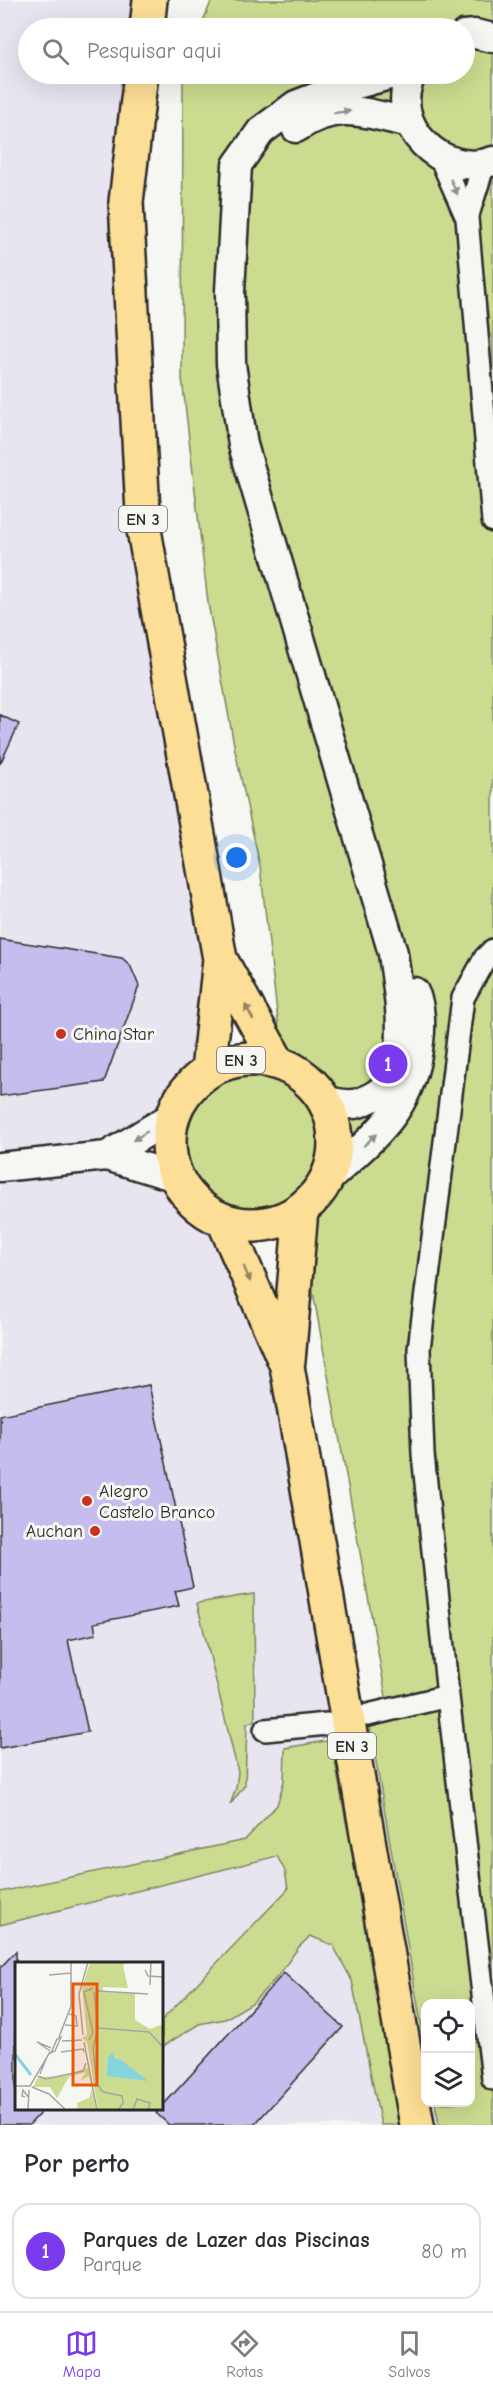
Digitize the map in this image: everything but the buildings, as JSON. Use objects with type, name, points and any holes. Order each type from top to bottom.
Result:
[{"type":"main road","points":[[148,18],[150,0]]},
{"type":"main road","name":"EN 3","points":[[140,84],[126,202],[144,530],[220,959],[208,1071]]},
{"type":"main road","name":"EN 3","points":[[220,959],[278,1063]]},
{"type":"main road","name":"EN 3","points":[[254,1059],[278,1063],[305,1078],[326,1101],[333,1120],[336,1141],[334,1161],[327,1180],[316,1197],[301,1210],[283,1220],[264,1225],[244,1225],[224,1221],[204,1211],[188,1196],[176,1177],[169,1147],[173,1116],[187,1090],[208,1071],[230,1062],[254,1059]]},
{"type":"main road","name":"EN 3","points":[[287,1366],[301,1210]]},
{"type":"main road","name":"EN 3","points":[[224,1221],[287,1366],[417,2125]]},
{"type":"street","points":[[475,34],[493,38]]},
{"type":"street","points":[[326,1101],[355,1104],[378,1096],[392,1080],[399,1056],[401,1016],[393,953],[243,446],[231,364],[230,291],[237,165],[261,131],[296,105],[357,84]]},
{"type":"street","points":[[408,84],[406,101],[410,123],[422,143],[440,157],[461,165],[488,162],[468,218]]},
{"type":"street","points":[[233,219],[255,172],[280,138],[312,117],[348,110],[410,123]]},
{"type":"street","points":[[440,157],[468,218],[493,521]]},
{"type":"street","points":[[493,950],[485,958],[463,998],[419,1349],[423,1454],[448,1696],[493,2079]]},
{"type":"street","points":[[327,1180],[381,1130],[401,1104],[416,1067],[420,1030],[416,996],[393,953]]},
{"type":"street","points":[[108,1156],[173,1116]]},
{"type":"street","points":[[0,1167],[108,1156],[176,1177]]},
{"type":"street","points":[[368,1715],[448,1696]]},
{"type":"street","points":[[265,1730],[327,1724]]},
{"type":"shaded area","points":[[0,0],[143,0],[141,18],[18,18],[18,84],[135,84],[144,577],[398,2125],[0,2125]]},
{"type":"green space","points":[[212,0],[493,0],[493,2125],[439,2125],[436,2107],[475,2107],[475,1999],[421,1999],[421,2024],[368,1715],[389,1713],[296,1198],[275,1208],[259,1212],[231,1210],[212,1200],[198,1186],[188,1168],[184,1148],[186,1127],[194,1108],[208,1091],[219,1083],[252,1074],[285,1081],[260,866],[235,750],[208,603],[182,378],[183,84],[475,84],[475,18],[204,18]]},
{"type":"green space","points":[[254,1594],[255,1721],[247,1723],[245,1785],[230,1805],[236,1788],[238,1772],[197,1603]]},
{"type":"green space","points":[[331,1740],[402,2125],[381,2125],[352,1981],[333,1945],[310,1936],[298,1948],[278,1976],[252,2003],[225,2019],[199,2024],[164,2046],[164,2018],[288,1889],[285,1871],[277,1856],[0,1925],[0,1892],[245,1840],[277,1805],[284,1781],[285,1748]]},
{"type":"place","name":"China Star","points":[[61,1034]]},
{"type":"place","name":"Parques de Lazer das Piscinas","points":[[388,1064]]},
{"type":"place","name":"Alegro Castelo Branco","points":[[87,1501]]},
{"type":"place","name":"Auchan","points":[[95,1531]]}]
